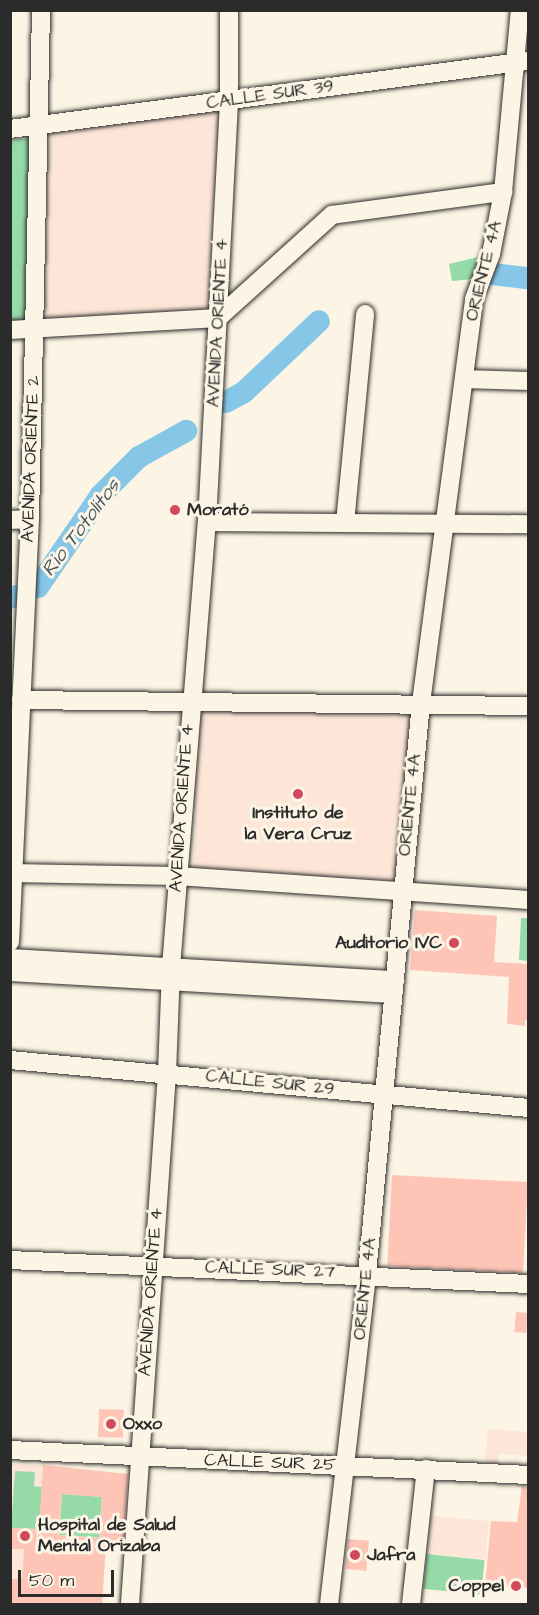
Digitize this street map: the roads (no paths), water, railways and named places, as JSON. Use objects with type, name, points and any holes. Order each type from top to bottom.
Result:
[{"type":"street","name":"AVENIDA ORIENTE 2","points":[[10,942],[30,519],[36,328],[41,10]]},
{"type":"street","name":"AVENIDA ORIENTE 4","points":[[130,1605],[167,1073],[170,973],[207,522],[229,101],[229,10]]},
{"type":"street","name":"ORIENTE 4A","points":[[329,1605],[347,1465],[367,1274],[421,703],[447,524],[474,299],[491,254],[523,61],[520,10]]},
{"type":"street","name":"CALLE SUR 39","points":[[10,129],[523,61]]},
{"type":"street","points":[[10,330],[218,318],[332,215],[502,192]]},
{"type":"street","points":[[345,523],[365,314]]},
{"type":"street","points":[[464,379],[528,381]]},
{"type":"street","points":[[10,520],[30,519]]},
{"type":"street","points":[[207,522],[528,524]]},
{"type":"street","points":[[21,700],[528,706]]},
{"type":"street","points":[[12,873],[177,876],[402,889],[528,900]]},
{"type":"street","points":[[10,958],[170,973],[394,987]]},
{"type":"street","points":[[10,972],[170,973]]},
{"type":"street","name":"CALLE SUR 29","points":[[10,1060],[528,1108]]},
{"type":"street","name":"CALLE SUR 27","points":[[10,1260],[367,1274],[528,1284]]},
{"type":"street","name":"CALLE SUR 25","points":[[10,1450],[528,1475]]},
{"type":"street","points":[[411,1605],[426,1469]]},
{"type":"waterway","name":"Rio Totolitos","points":[[493,274],[528,278]]},
{"type":"waterway","name":"Rio Totolitos","points":[[226,402],[244,392],[319,321]]},
{"type":"waterway","name":"Rio Totolitos","points":[[38,587],[101,495],[139,457],[186,431]]},
{"type":"waterway","name":"Rio Totolitos","points":[[10,598],[17,596]]},
{"type":"place","name":"Morató","points":[[175,510]]},
{"type":"place","name":"Instituto de la Vera Cruz","points":[[298,794]]},
{"type":"place","name":"Auditorio IVC","points":[[454,943]]},
{"type":"place","name":"Oxxo","points":[[111,1424]]},
{"type":"place","name":"Hospital de Salud Mental Orizaba","points":[[25,1536]]},
{"type":"place","name":"Jafra","points":[[355,1555]]},
{"type":"place","name":"Coppel","points":[[516,1586]]}]
